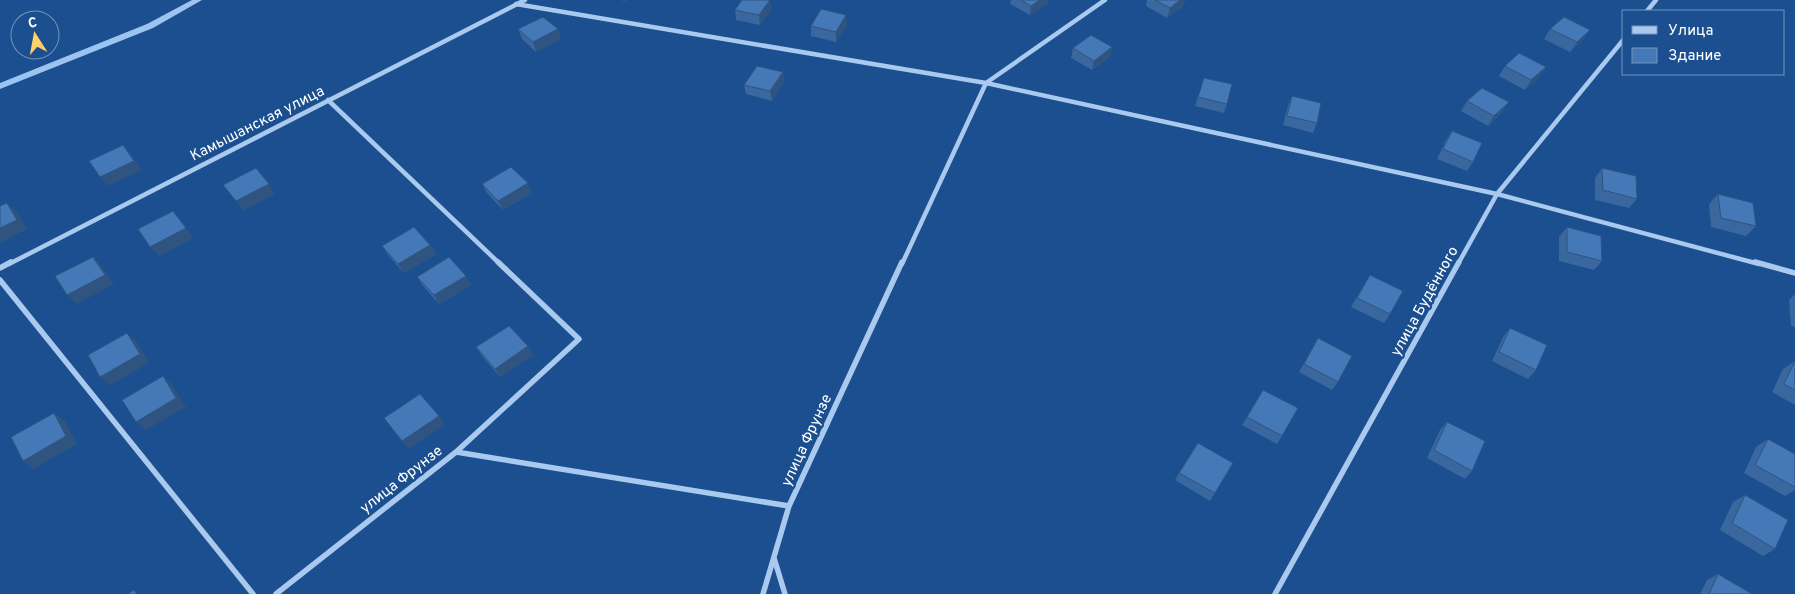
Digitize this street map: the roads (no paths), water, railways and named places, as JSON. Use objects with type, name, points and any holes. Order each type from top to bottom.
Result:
[{"type":"street","name":"Камышанская улица","points":[[0,268],[525,0]]},
{"type":"street","points":[[986,83],[1105,0]]},
{"type":"street","points":[[1648,10],[1656,0]]},
{"type":"street","points":[[516,4],[986,83],[1497,194],[1795,273]]},
{"type":"street","name":"улица Будённого","points":[[1275,594],[1497,194],[1622,42]]},
{"type":"street","name":"улица Фрунзе","points":[[276,594],[456,452],[789,506],[986,83]]},
{"type":"street","points":[[328,100],[579,339],[456,452]]},
{"type":"street","points":[[0,280],[253,594]]},
{"type":"street","points":[[763,594],[789,506]]},
{"type":"street","points":[[774,557],[785,594]]},
{"type":"waterway","points":[[0,86],[150,26],[198,0]]}]
